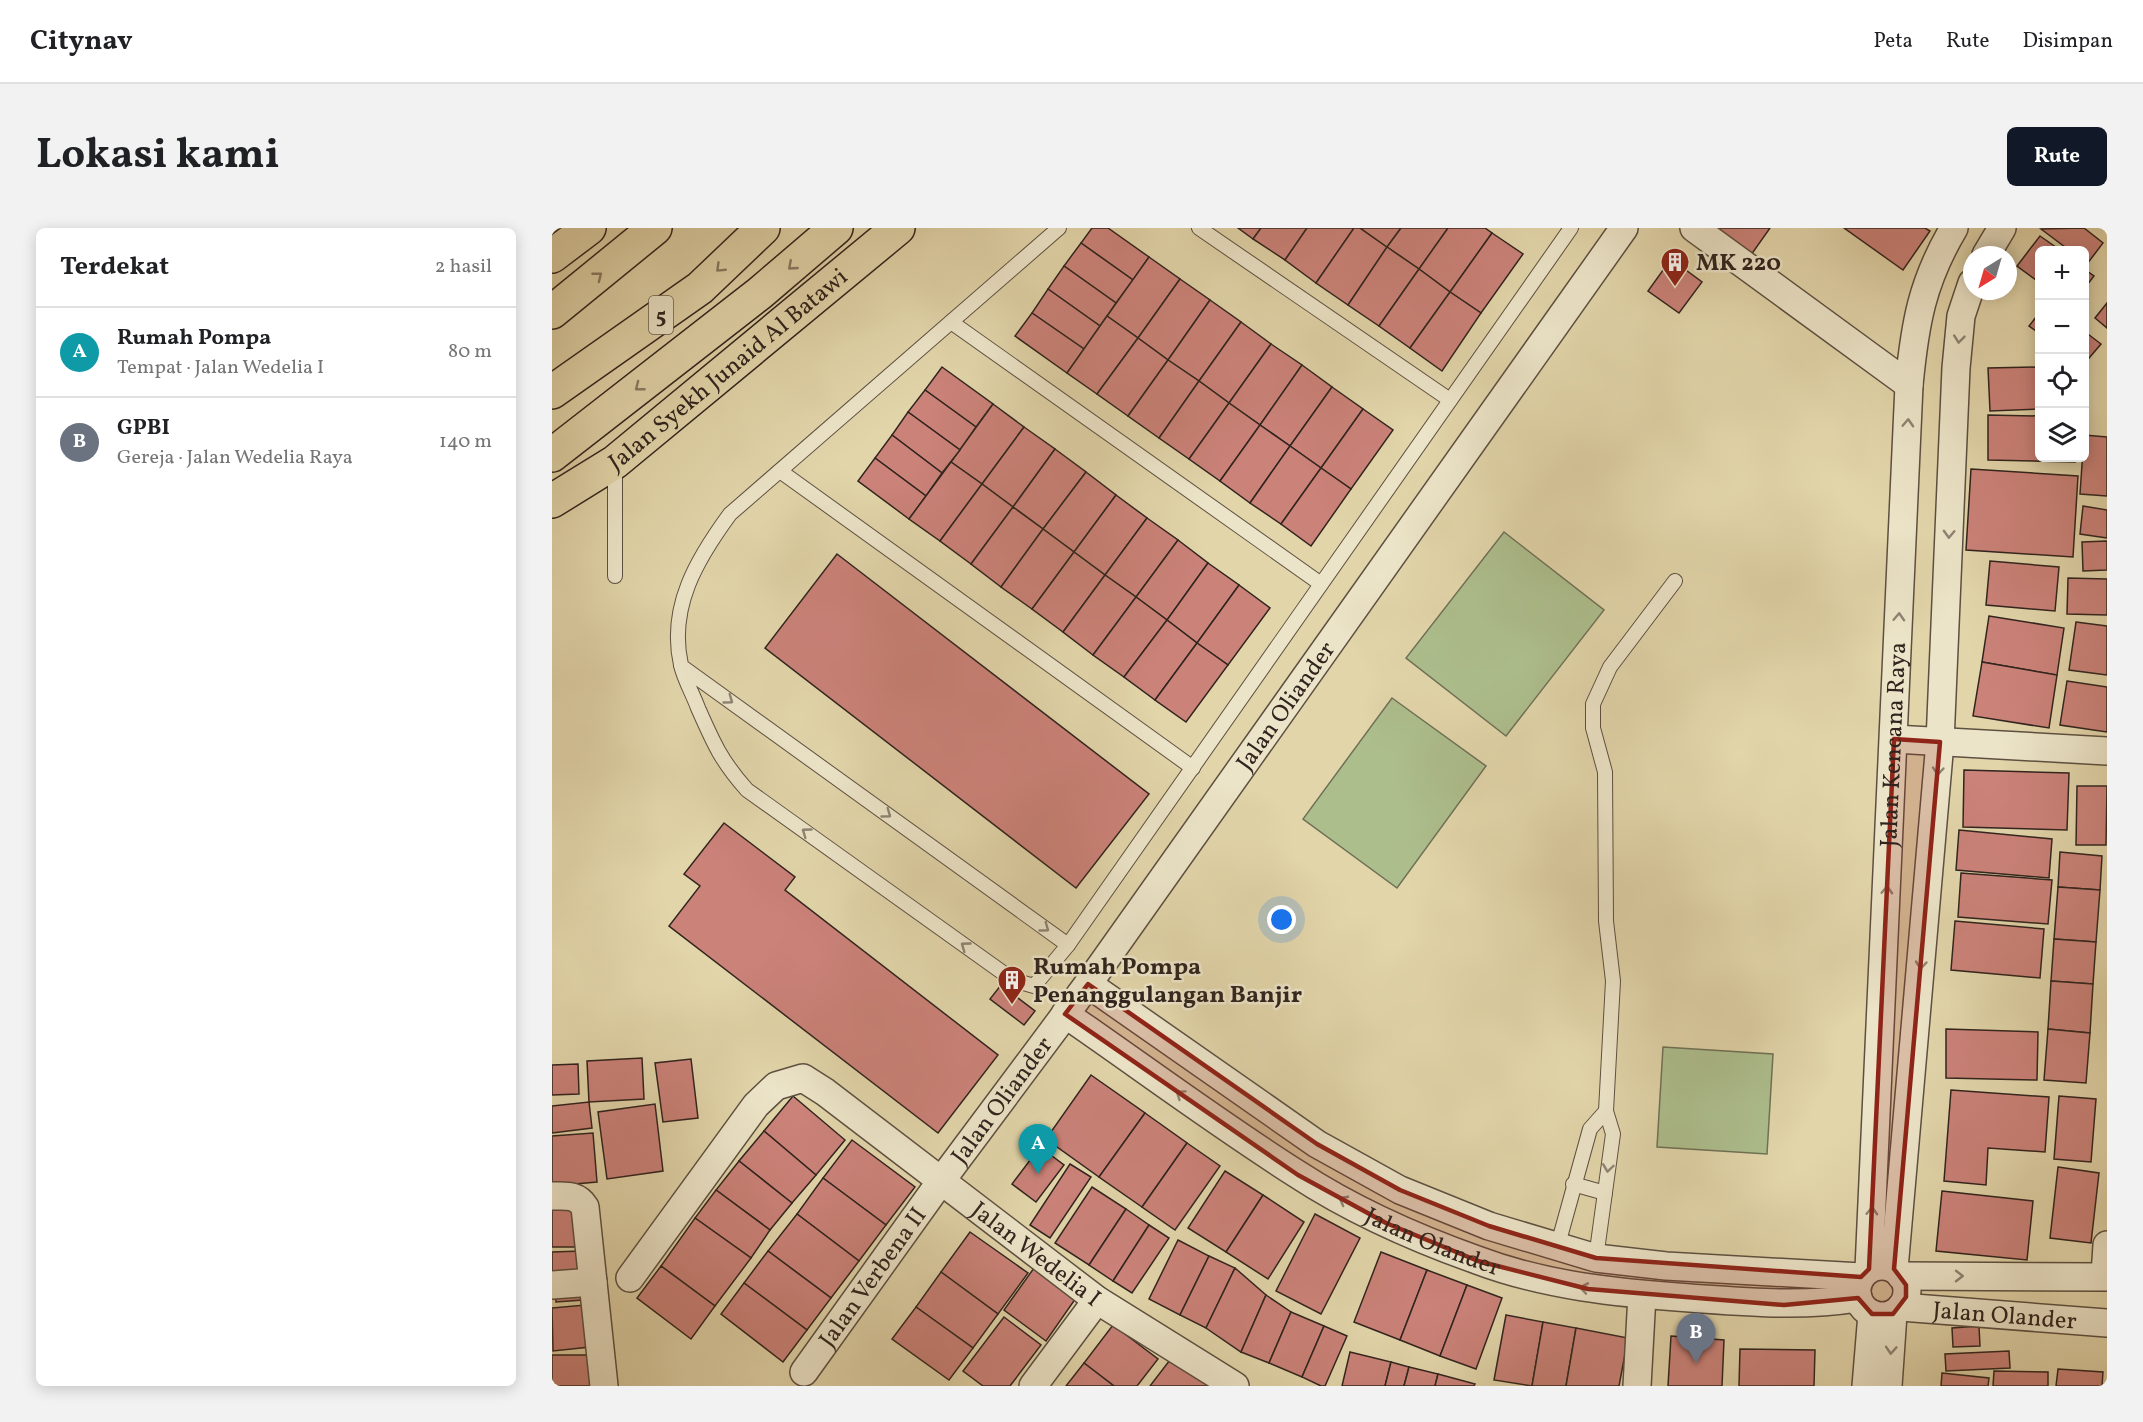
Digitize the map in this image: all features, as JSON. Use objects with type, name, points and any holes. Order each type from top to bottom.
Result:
[{"type":"main road","points":[[552,256],[589,228]]},
{"type":"main road","points":[[552,312],[655,228]]},
{"type":"main road","name":"5","points":[[552,393],[700,288],[763,228]]},
{"type":"main road","points":[[552,455],[760,293],[836,228]]},
{"type":"main road","name":"Jalan Syekh Junaid Al Batawi","points":[[552,501],[615,462],[898,228]]},
{"type":"street","name":"Jalan Oliander","points":[[941,1181],[1088,984],[1624,228]]},
{"type":"street","points":[[1694,228],[1909,385]]},
{"type":"street","name":"Jalan Kencana Raya","points":[[1888,1386],[1881,1290],[1894,739],[1909,385],[1916,322],[1937,257],[1954,228]]},
{"type":"street","points":[[1991,246],[2002,228]]},
{"type":"street","name":"Jalan Kencana Raya","points":[[1866,1386],[1881,1290],[1940,742],[1956,368],[1961,316],[1966,300]]},
{"type":"street","points":[[1894,739],[2107,751]]},
{"type":"street","name":"Jalan Olander","points":[[1088,984],[1317,1144],[1379,1179],[1400,1190],[1479,1222],[1557,1248],[1596,1258],[1881,1290],[2107,1323]]},
{"type":"street","name":"Jalan Olander","points":[[1065,1014],[1298,1175],[1386,1222],[1478,1261],[1500,1267],[1588,1289],[1784,1305],[1818,1304],[1881,1290],[2106,1276]]},
{"type":"street","name":"Jalan Wedelia I","points":[[630,1278],[756,1105],[776,1086],[802,1078],[825,1092],[1097,1300],[1234,1386]]},
{"type":"street","name":"Jalan Verbena II","points":[[804,1372],[941,1181]]},
{"type":"street","points":[[552,1196],[574,1196],[581,1200],[585,1207],[604,1386]]},
{"type":"street","points":[[2106,1276],[2107,1245]]},
{"type":"street","points":[[552,1285],[593,1282]]},
{"type":"street","points":[[1637,1386],[1642,1295]]},
{"type":"street","points":[[1034,1386],[1097,1300]]},
{"type":"lane","points":[[1059,228],[730,514],[703,550],[683,594],[678,628],[681,666],[717,753],[730,771],[756,796],[1012,980],[1034,986],[1068,945],[1571,228]]},
{"type":"lane","points":[[1199,228],[1450,400]]},
{"type":"lane","points":[[951,322],[1321,584]]},
{"type":"lane","points":[[615,462],[615,576]]},
{"type":"lane","points":[[780,471],[1192,768]]},
{"type":"lane","points":[[1596,1258],[1613,1134],[1606,1111],[1613,981],[1606,921],[1605,772],[1593,728],[1593,704],[1610,667],[1675,581]]},
{"type":"lane","points":[[681,666],[1068,945]]},
{"type":"lane","points":[[1557,1248],[1590,1129],[1606,1111]]},
{"type":"lane","points":[[1573,1184],[1605,1193]]},
{"type":"highlighted area","points":[[1894,739],[1940,742],[1894,1269],[1906,1285],[1906,1297],[1893,1314],[1872,1314],[1858,1298],[1784,1305],[1588,1289],[1478,1261],[1386,1223],[1298,1175],[1065,1014],[1088,984],[1317,1144],[1400,1190],[1489,1226],[1596,1258],[1861,1277],[1869,1269]]},
{"type":"green space","points":[[1504,532],[1604,610],[1506,736],[1406,658]]},
{"type":"green space","points":[[1392,698],[1486,766],[1397,888],[1303,819]]},
{"type":"green space","points":[[1663,1047],[1773,1054],[1767,1154],[1657,1147]]},
{"type":"building","points":[[1092,228],[1108,228],[1149,257],[1133,280],[1081,243]]},
{"type":"building","points":[[1238,228],[1261,228],[1253,239]]},
{"type":"building","points":[[1261,228],[1307,228],[1285,260],[1253,239]]},
{"type":"building","points":[[1307,228],[1354,228],[1316,283],[1285,260]]},
{"type":"building","points":[[1354,228],[1360,228],[1387,247],[1348,305],[1316,283]]},
{"type":"building","points":[[1360,228],[1401,228],[1387,247]]},
{"type":"building","points":[[1401,228],[1448,228],[1419,269],[1387,247]]},
{"type":"building","points":[[1448,228],[1485,228],[1492,233],[1450,292],[1419,269]]},
{"type":"building","points":[[1698,228],[1770,228],[1746,262]]},
{"type":"building","points":[[1844,228],[1925,228],[1930,231],[1903,270]]},
{"type":"building","points":[[2084,228],[2103,243],[2089,261],[2089,246],[2064,246],[2041,229]]},
{"type":"building","points":[[1492,233],[1523,254],[1481,313],[1450,292]]},
{"type":"building","points":[[2040,236],[2054,246],[2035,246],[2035,279],[2017,266]]},
{"type":"building","points":[[1081,243],[1133,280],[1116,303],[1064,266]]},
{"type":"building","points":[[1387,247],[1419,269],[1379,326],[1348,305]]},
{"type":"building","points":[[1149,257],[1180,279],[1138,338],[1107,316]]},
{"type":"building","name":"MK 220","points":[[1671,259],[1702,282],[1679,313],[1648,291]]},
{"type":"building","points":[[1064,266],[1116,303],[1100,326],[1048,289]]},
{"type":"building","points":[[1419,269],[1450,292],[1410,348],[1379,326]]},
{"type":"building","points":[[2089,272],[2094,276],[2089,282]]},
{"type":"building","points":[[1180,279],[1210,300],[1168,360],[1138,338]]},
{"type":"building","points":[[1048,289],[1100,326],[1084,349],[1032,313]]},
{"type":"building","points":[[1450,292],[1481,313],[1442,371],[1410,348]]},
{"type":"building","points":[[1210,300],[1241,322],[1199,381],[1168,360]]},
{"type":"building","points":[[2107,303],[2107,328],[2095,318]]},
{"type":"building","points":[[1032,313],[1084,349],[1067,373],[1015,336]]},
{"type":"building","points":[[1107,316],[1138,338],[1097,394],[1067,373]]},
{"type":"building","points":[[2035,318],[2035,330],[2029,326]]},
{"type":"building","points":[[1241,322],[1271,344],[1229,403],[1199,381]]},
{"type":"building","points":[[2089,335],[2101,344],[2089,358]]},
{"type":"building","points":[[1138,338],[1168,360],[1128,416],[1097,394]]},
{"type":"building","points":[[1271,344],[1302,365],[1260,425],[1229,403]]},
{"type":"building","points":[[1168,360],[1199,381],[1159,438],[1128,416]]},
{"type":"building","points":[[1302,365],[1332,387],[1290,446],[1260,425]]},
{"type":"building","points":[[942,367],[993,404],[976,427],[925,390]]},
{"type":"building","points":[[2035,367],[2035,409],[1990,411],[1988,368]]},
{"type":"building","points":[[1199,381],[1229,403],[1189,459],[1159,438]]},
{"type":"building","points":[[1332,387],[1363,409],[1321,468],[1290,446]]},
{"type":"building","points":[[925,390],[976,427],[960,450],[908,412]]},
{"type":"building","points":[[1229,403],[1260,425],[1220,481],[1189,459]]},
{"type":"building","points":[[993,404],[1024,427],[982,484],[951,462]]},
{"type":"building","points":[[1363,409],[1393,430],[1351,489],[1321,468]]},
{"type":"building","points":[[908,412],[960,450],[942,473],[892,435]]},
{"type":"building","points":[[1988,415],[2035,416],[2035,461],[1988,460]]},
{"type":"building","points":[[1260,425],[1290,446],[1250,503],[1220,481]]},
{"type":"building","points":[[1024,427],[1055,449],[1013,507],[982,484]]},
{"type":"building","points":[[892,435],[942,473],[926,496],[875,458]]},
{"type":"building","points":[[2089,435],[2107,437],[2107,496],[2080,494],[2082,462],[2089,462]]},
{"type":"building","points":[[1290,446],[1321,468],[1281,524],[1250,503]]},
{"type":"building","points":[[1055,449],[1086,472],[1043,529],[1013,507]]},
{"type":"building","points":[[875,458],[926,496],[909,519],[858,481]]},
{"type":"building","points":[[951,462],[982,484],[940,541],[909,519]]},
{"type":"building","points":[[1321,468],[1351,489],[1311,546],[1281,524]]},
{"type":"building","points":[[1971,469],[2078,476],[2073,557],[1966,550]]},
{"type":"building","points":[[1086,472],[1116,495],[1074,552],[1043,529]]},
{"type":"building","points":[[982,484],[1013,507],[971,564],[940,541]]},
{"type":"building","points":[[1116,495],[1147,518],[1105,575],[1074,552]]},
{"type":"building","points":[[2083,506],[2107,510],[2107,538],[2080,534]]},
{"type":"building","points":[[1013,507],[1043,529],[1001,587],[971,564]]},
{"type":"building","points":[[1147,518],[1178,540],[1136,597],[1105,575]]},
{"type":"building","points":[[1043,529],[1074,552],[1032,609],[1001,587]]},
{"type":"building","points":[[1178,540],[1208,563],[1167,620],[1136,597]]},
{"type":"building","points":[[2107,541],[2107,570],[2083,571],[2082,542]]},
{"type":"building","points":[[1074,552],[1105,575],[1063,632],[1032,609]]},
{"type":"building","points":[[837,554],[1149,794],[1076,888],[765,648]]},
{"type":"building","points":[[1990,561],[2059,567],[2055,611],[1986,605]]},
{"type":"building","points":[[1208,563],[1239,585],[1197,643],[1167,620]]},
{"type":"building","points":[[1105,575],[1136,597],[1093,655],[1063,632]]},
{"type":"building","points":[[2068,578],[2107,579],[2107,615],[2067,614]]},
{"type":"building","points":[[1239,585],[1270,608],[1228,665],[1197,643]]},
{"type":"building","points":[[1136,597],[1167,620],[1124,677],[1093,655]]},
{"type":"building","points":[[1989,616],[2064,628],[2057,675],[1982,662]]},
{"type":"building","points":[[1167,620],[1197,643],[1155,700],[1124,677]]},
{"type":"building","points":[[2076,622],[2107,626],[2107,675],[2069,670]]},
{"type":"building","points":[[1197,643],[1228,665],[1186,722],[1155,700]]},
{"type":"building","points":[[1982,662],[2057,675],[2049,728],[1973,716]]},
{"type":"building","points":[[2067,681],[2107,687],[2107,732],[2060,725]]},
{"type":"building","points":[[1964,770],[2069,773],[2067,830],[1963,827]]},
{"type":"building","points":[[2077,786],[2107,786],[2106,845],[2076,845]]},
{"type":"building","points":[[724,823],[795,877],[785,890],[998,1055],[938,1133],[669,926],[700,886],[684,874]]},
{"type":"building","points":[[1959,830],[2052,839],[2049,878],[1956,870]]},
{"type":"building","points":[[2060,852],[2102,856],[2100,890],[2058,887]]},
{"type":"building","points":[[1961,873],[2052,880],[2048,924],[1958,917]]},
{"type":"building","points":[[2058,887],[2100,890],[2096,942],[2054,939]]},
{"type":"building","points":[[1955,921],[2044,929],[2040,978],[1951,970]]},
{"type":"building","points":[[2054,939],[2096,942],[2093,984],[2051,981]]},
{"type":"building","points":[[2051,981],[2093,984],[2090,1033],[2048,1029]]},
{"type":"building","name":"Rumah Pompa Penanggulangan Banjir","points":[[1001,985],[1035,1011],[1024,1025],[990,999]]},
{"type":"building","points":[[1946,1029],[2038,1032],[2037,1080],[1946,1078]]},
{"type":"building","points":[[2048,1029],[2090,1033],[2086,1083],[2044,1080]]},
{"type":"building","points":[[642,1058],[644,1099],[589,1102],[587,1061]]},
{"type":"building","points":[[691,1059],[698,1118],[663,1122],[655,1063]]},
{"type":"building","points":[[578,1064],[579,1094],[552,1095],[552,1065]]},
{"type":"building","points":[[1091,1075],[1145,1113],[1099,1177],[1046,1139]]},
{"type":"building","points":[[1951,1090],[2049,1097],[2045,1152],[1988,1148],[1986,1185],[1944,1181]]},
{"type":"building","points":[[793,1096],[845,1140],[816,1175],[764,1131]]},
{"type":"building","points":[[2059,1096],[2096,1099],[2091,1162],[2054,1159]]},
{"type":"building","points":[[589,1102],[592,1128],[552,1133],[552,1106]]},
{"type":"building","points":[[655,1104],[663,1171],[607,1179],[598,1112]]},
{"type":"building","points":[[1145,1113],[1187,1143],[1142,1207],[1099,1177]]},
{"type":"building","points":[[764,1131],[816,1175],[792,1203],[739,1161]]},
{"type":"building","points":[[593,1133],[597,1182],[552,1186],[552,1136]]},
{"type":"building","points":[[852,1140],[915,1187],[886,1225],[823,1178]]},
{"type":"building","points":[[1187,1143],[1220,1166],[1175,1230],[1142,1207]]},
{"type":"building","points":[[1040,1147],[1064,1165],[1036,1202],[1012,1184]]},
{"type":"building","points":[[739,1161],[792,1203],[770,1230],[716,1190]]},
{"type":"building","points":[[1070,1164],[1091,1177],[1050,1238],[1030,1225]]},
{"type":"building","points":[[2058,1167],[2099,1173],[2091,1243],[2050,1238]]},
{"type":"building","points":[[1225,1171],[1263,1195],[1226,1252],[1188,1228]]},
{"type":"building","points":[[823,1178],[886,1225],[859,1261],[797,1214]]},
{"type":"building","points":[[1092,1187],[1126,1209],[1089,1265],[1055,1243]]},
{"type":"building","points":[[716,1190],[770,1230],[751,1258],[695,1218]]},
{"type":"building","points":[[1942,1191],[2033,1201],[2027,1260],[1936,1251]]},
{"type":"building","points":[[1263,1195],[1304,1222],[1268,1279],[1226,1252]]},
{"type":"building","points":[[552,1204],[576,1204],[577,1247],[552,1247]]},
{"type":"building","points":[[1126,1209],[1149,1225],[1113,1281],[1089,1265]]},
{"type":"building","points":[[797,1214],[859,1261],[831,1298],[768,1251]]},
{"type":"building","points":[[1315,1214],[1360,1238],[1321,1314],[1276,1291]]},
{"type":"building","points":[[695,1218],[751,1258],[715,1306],[661,1266]]},
{"type":"building","points":[[1149,1225],[1169,1238],[1132,1293],[1113,1281]]},
{"type":"building","points":[[970,1232],[1028,1273],[998,1314],[941,1272]]},
{"type":"building","points":[[1178,1240],[1209,1256],[1180,1315],[1149,1299]]},
{"type":"building","points":[[581,1251],[583,1278],[552,1280],[552,1252]]},
{"type":"building","points":[[768,1251],[831,1298],[807,1330],[744,1283]]},
{"type":"building","points":[[1381,1252],[1427,1270],[1400,1340],[1354,1322]]},
{"type":"building","points":[[1209,1256],[1235,1268],[1206,1328],[1180,1315]]},
{"type":"building","points":[[661,1266],[715,1306],[691,1339],[637,1298]]},
{"type":"building","points":[[1034,1268],[1076,1298],[1046,1341],[1004,1310]]},
{"type":"building","points":[[1235,1268],[1266,1295],[1241,1352],[1206,1328]]},
{"type":"building","points":[[1427,1270],[1467,1285],[1440,1356],[1400,1340]]},
{"type":"building","points":[[941,1272],[998,1314],[973,1348],[916,1307]]},
{"type":"building","points":[[744,1283],[807,1330],[783,1362],[721,1314]]},
{"type":"building","points":[[1467,1285],[1502,1298],[1476,1369],[1440,1356]]},
{"type":"building","points":[[582,1286],[583,1300],[556,1302],[555,1287]]},
{"type":"building","points":[[1266,1295],[1291,1312],[1269,1363],[1241,1352]]},
{"type":"building","points":[[585,1305],[590,1347],[553,1351],[552,1308]]},
{"type":"building","points":[[916,1307],[973,1348],[949,1380],[892,1339]]},
{"type":"building","points":[[1291,1312],[1324,1326],[1302,1377],[1269,1363]]},
{"type":"building","points":[[1506,1315],[1543,1322],[1532,1386],[1494,1380]]},
{"type":"building","points":[[1004,1317],[1041,1345],[1010,1386],[983,1386],[963,1371]]},
{"type":"building","points":[[1543,1322],[1576,1328],[1566,1386],[1532,1386]]},
{"type":"building","points":[[1113,1325],[1158,1359],[1137,1386],[1114,1386],[1084,1363]]},
{"type":"building","points":[[1324,1326],[1347,1336],[1325,1386],[1321,1386],[1302,1377]]},
{"type":"building","points":[[1979,1326],[1980,1346],[1953,1347],[1952,1328]]},
{"type":"building","points":[[1576,1328],[1628,1338],[1619,1386],[1566,1386]]},
{"type":"building","points":[[1671,1336],[1724,1340],[1722,1386],[1668,1386]]},
{"type":"building","points":[[1740,1349],[1815,1350],[1814,1386],[1739,1386]]},
{"type":"building","points":[[2009,1351],[2010,1368],[1946,1371],[1945,1354]]},
{"type":"building","points":[[1350,1352],[1391,1362],[1385,1386],[1342,1386]]},
{"type":"building","points":[[552,1355],[591,1355],[595,1386],[552,1386]]},
{"type":"building","points":[[1173,1356],[1213,1386],[1150,1386]]},
{"type":"building","points":[[1391,1362],[1409,1367],[1404,1386],[1385,1386]]},
{"type":"building","points":[[1084,1363],[1114,1386],[1066,1386]]},
{"type":"building","points":[[1409,1367],[1438,1374],[1435,1386],[1404,1386]]},
{"type":"building","points":[[2058,1369],[2103,1372],[2102,1386],[2056,1386]]},
{"type":"building","points":[[1994,1371],[2048,1372],[2048,1386],[1993,1386]]},
{"type":"building","points":[[1942,1373],[1989,1378],[1988,1386],[1941,1386]]},
{"type":"building","points":[[1438,1374],[1475,1384],[1474,1386],[1435,1386]]},
{"type":"place","name":"MK 220","points":[[1675,288]]},
{"type":"place","name":"Rumah Pompa Penanggulangan Banjir","points":[[1012,1006]]},
{"type":"place","name":"Rumah Pompa","points":[[1038,1174]]},
{"type":"place","name":"GPBI","points":[[1696,1363]]}]
